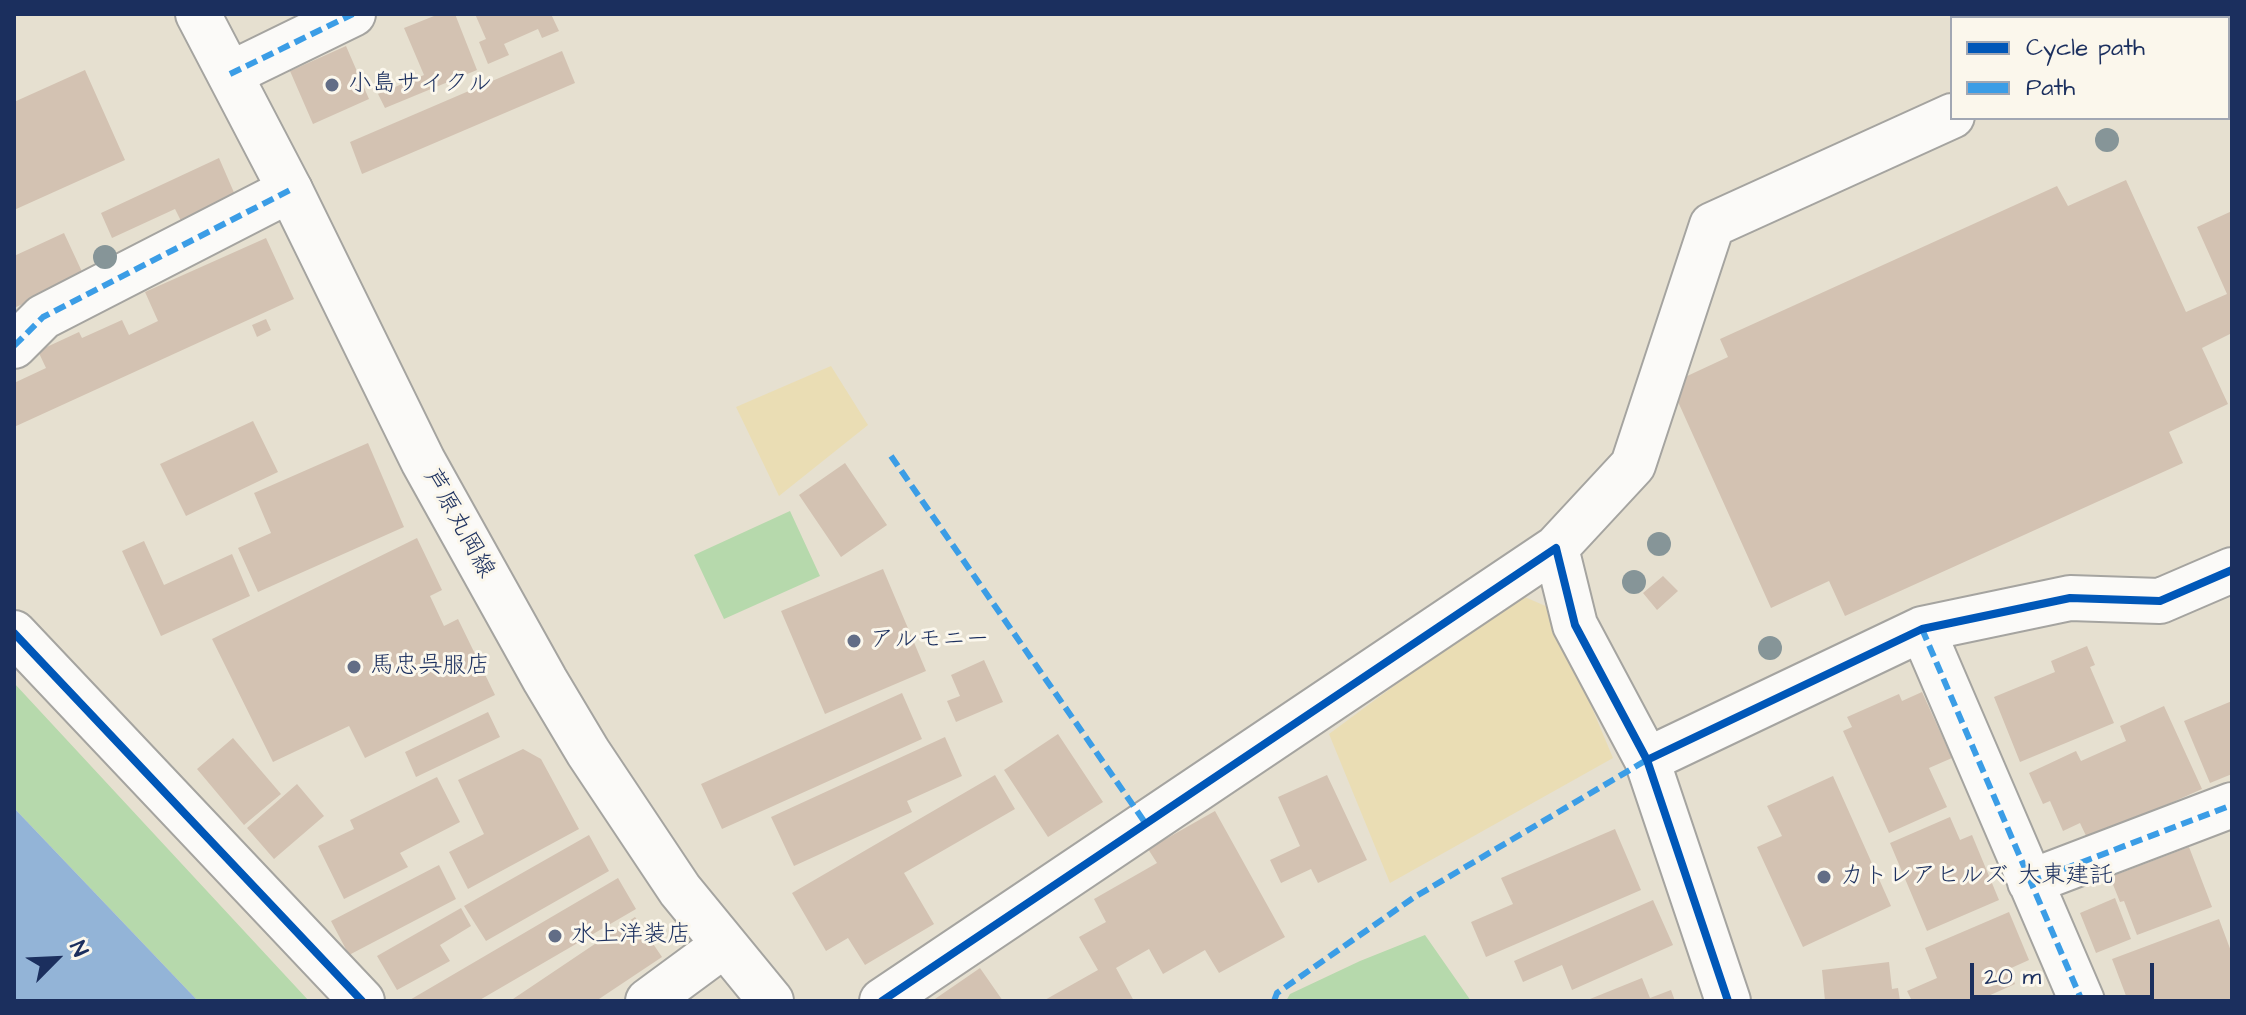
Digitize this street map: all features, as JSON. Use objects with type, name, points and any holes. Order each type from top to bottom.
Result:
[{"type":"street","name":"芦原丸岡線","points":[[198,14],[290,190],[423,461],[531,655],[680,890],[771,1001]]},
{"type":"street","points":[[230,74],[353,14]]},
{"type":"street","points":[[882,1001],[1556,548],[1633,465],[1712,225],[1950,117]]},
{"type":"street","points":[[14,346],[43,317],[290,190]]},
{"type":"street","points":[[1556,548],[1575,625],[1647,760],[1728,1001]]},
{"type":"street","points":[[1647,760],[1922,629],[2070,598],[2160,601],[2232,570]]},
{"type":"street","points":[[1922,629],[2082,1001]]},
{"type":"street","points":[[14,633],[362,1001]]},
{"type":"street","points":[[2030,882],[2232,805]]},
{"type":"street","points":[[648,1001],[724,945]]},
{"type":"green space","points":[[790,511],[820,576],[724,619],[694,555]]},
{"type":"green space","points":[[14,683],[309,1001],[198,1001],[14,808]]},
{"type":"green space","points":[[1425,935],[1471,1001],[1286,1001],[1290,994]]},
{"type":"sand","points":[[831,366],[868,425],[779,496],[736,407]]},
{"type":"sand","points":[[1518,594],[1550,608],[1613,758],[1390,883],[1329,734]]},
{"type":"water","points":[[14,808],[198,1001],[14,1001]]},
{"type":"building","points":[[439,14],[455,14],[477,70],[385,108],[378,94],[424,75],[404,28]]},
{"type":"building","points":[[475,14],[551,14],[559,31],[542,38],[538,29],[504,44],[509,55],[488,64],[479,42],[486,39]]},
{"type":"building","name":"小島サイクル","points":[[346,46],[369,99],[313,124],[290,71]]},
{"type":"building","points":[[562,51],[575,83],[362,174],[350,142]]},
{"type":"building","points":[[85,70],[125,160],[14,210],[14,102]]},
{"type":"building","points":[[219,158],[239,204],[185,229],[175,209],[112,238],[101,213]]},
{"type":"building","points":[[2126,180],[2186,312],[2227,294],[2197,227],[2232,211],[2232,333],[2202,348],[2228,404],[2169,432],[2183,463],[1845,616],[1829,581],[1771,608],[1670,384],[1728,357],[1720,339],[2057,186],[2068,206]]},
{"type":"building","points":[[64,233],[84,276],[14,308],[14,256]]},
{"type":"building","points":[[266,238],[294,299],[14,427],[14,383],[46,368],[38,351],[79,332],[82,338],[122,320],[129,335],[158,321],[145,292]]},
{"type":"building","points":[[266,319],[271,330],[257,337],[252,325]]},
{"type":"building","points":[[253,421],[278,472],[186,516],[160,464]]},
{"type":"building","points":[[368,443],[404,527],[258,592],[238,548],[271,533],[254,493]]},
{"type":"building","points":[[845,463],[887,525],[841,557],[799,495]]},
{"type":"building","name":"馬忠呉服店","points":[[417,538],[442,590],[430,596],[444,626],[458,619],[495,695],[365,758],[349,726],[273,762],[212,639]]},
{"type":"building","points":[[144,541],[164,585],[232,554],[250,596],[161,636],[122,551]]},
{"type":"building","name":"アルモニー","points":[[883,569],[926,671],[825,714],[781,611]]},
{"type":"building","points":[[1663,576],[1678,591],[1657,610],[1643,593]]},
{"type":"building","points":[[2087,646],[2095,665],[2090,667],[2114,723],[2020,762],[1994,697],[2055,672],[2051,661]]},
{"type":"building","points":[[984,660],[1003,702],[956,722],[947,701],[960,696],[951,675]]},
{"type":"building","points":[[1922,692],[1952,758],[1929,768],[1947,807],[1889,833],[1843,731],[1852,727],[1847,717],[1899,694],[1902,701]]},
{"type":"building","points":[[902,693],[922,739],[722,829],[701,784]]},
{"type":"building","points":[[2232,701],[2232,774],[2210,783],[2184,721]]},
{"type":"building","points":[[2164,706],[2202,789],[2088,840],[2080,823],[2063,831],[2050,801],[2043,804],[2029,773],[2076,751],[2081,761],[2126,741],[2120,726]]},
{"type":"building","points":[[488,712],[500,737],[416,777],[405,752]]},
{"type":"building","points":[[1058,734],[1103,802],[1048,837],[1004,770]]},
{"type":"building","points":[[945,737],[962,776],[907,801],[912,812],[794,866],[771,817]]},
{"type":"building","points":[[233,738],[281,794],[244,825],[197,769]]},
{"type":"building","points":[[523,749],[541,759],[579,829],[468,889],[449,852],[484,834],[458,780]]},
{"type":"building","points":[[995,775],[1015,809],[904,873],[934,924],[865,965],[848,938],[826,951],[792,893]]},
{"type":"building","points":[[1327,775],[1367,860],[1318,883],[1311,869],[1281,883],[1270,860],[1300,846],[1278,797]]},
{"type":"building","name":"カトレアヒルズ 大東建託","points":[[1833,776],[1891,906],[1803,947],[1757,847],[1782,836],[1767,806]]},
{"type":"building","points":[[437,777],[460,822],[400,853],[408,867],[344,899],[318,846],[354,829],[350,820]]},
{"type":"building","points":[[297,784],[324,816],[274,859],[247,828]]},
{"type":"building","points":[[1215,811],[1285,937],[1219,973],[1205,950],[1163,974],[1149,949],[1116,968],[1134,1001],[1043,1001],[1098,970],[1079,937],[1106,922],[1094,899],[1157,863],[1148,849]]},
{"type":"building","points":[[1950,817],[1960,840],[1972,835],[1999,900],[1927,931],[1890,843]]},
{"type":"building","points":[[1615,829],[1641,890],[1486,957],[1471,922],[1513,904],[1501,878]]},
{"type":"building","points":[[589,835],[609,871],[486,941],[464,906]]},
{"type":"building","points":[[2189,847],[2212,907],[2137,935],[2124,901],[2120,902],[2110,877]]},
{"type":"building","points":[[439,865],[456,899],[349,955],[331,921]]},
{"type":"building","name":"水上洋装店","points":[[618,878],[636,909],[478,1001],[408,1001]]},
{"type":"building","points":[[2115,898],[2131,939],[2096,953],[2080,913]]},
{"type":"building","points":[[1653,900],[1673,945],[1572,990],[1562,965],[1523,982],[1514,961]]},
{"type":"building","points":[[461,908],[471,926],[440,945],[450,961],[397,990],[377,956]]},
{"type":"building","points":[[2009,912],[2029,960],[2009,969],[2015,984],[1977,1001],[1912,1001],[1907,991],[1937,978],[1925,948]]},
{"type":"building","points":[[635,917],[662,957],[596,1001],[510,1001]]},
{"type":"building","points":[[2219,919],[2232,954],[2232,1001],[2128,1001],[2112,959]]},
{"type":"building","points":[[1889,962],[1892,989],[1898,988],[1900,1001],[1825,1001],[1822,970]]},
{"type":"building","points":[[980,968],[1003,1001],[932,1001]]},
{"type":"building","points":[[1642,978],[1650,998],[1671,990],[1675,1001],[1585,1001]]},
{"type":"marked path","points":[[230,74],[353,14]]},
{"type":"marked path","points":[[14,346],[43,317],[290,190]]},
{"type":"marked path","points":[[891,456],[1146,824]]},
{"type":"marked path","points":[[1922,629],[2082,1001]]},
{"type":"marked path","points":[[1274,1001],[1277,993],[1413,898],[1650,758]]},
{"type":"marked path","points":[[2030,882],[2232,805]]},
{"type":"cycle path","points":[[882,1001],[1556,548],[1575,625],[1647,760],[1728,1001]]},
{"type":"cycle path","points":[[1647,760],[1922,629],[2070,598],[2160,601],[2232,570]]},
{"type":"cycle path","points":[[14,633],[362,1001]]},
{"type":"place","name":"小島サイクル","points":[[332,85]]},
{"type":"place","name":"アルモニー","points":[[854,641]]},
{"type":"place","name":"馬忠呉服店","points":[[354,667]]},
{"type":"place","name":"カトレアヒルズ 大東建託","points":[[1824,877]]},
{"type":"place","name":"水上洋装店","points":[[555,936]]}]
